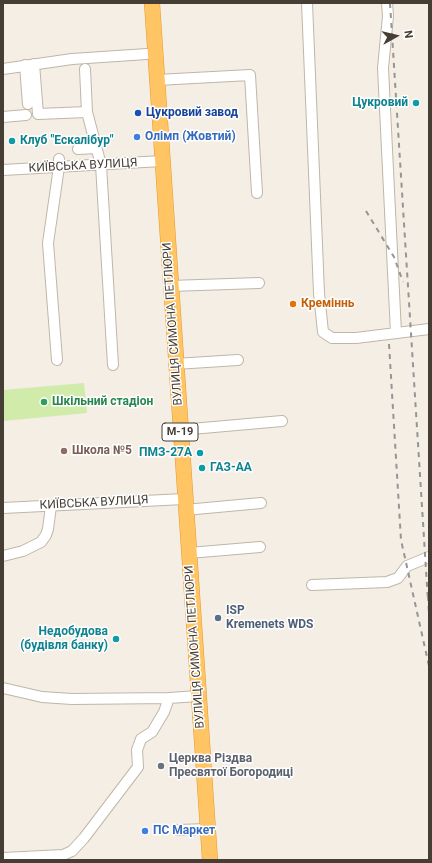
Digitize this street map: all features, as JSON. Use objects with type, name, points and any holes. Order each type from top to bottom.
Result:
[{"type":"highway","name":"ВУЛИЦЯ СИМОНА ПЕТЛЮРИ","points":[[152,3],[210,860]]},
{"type":"street","points":[[307,3],[319,285],[323,332],[332,338],[356,338],[429,329]]},
{"type":"street","points":[[387,3],[388,16],[383,68],[396,333]]},
{"type":"street","points":[[3,68],[72,58],[147,54]]},
{"type":"street","points":[[28,104],[30,65]]},
{"type":"street","points":[[30,65],[38,114],[87,112]]},
{"type":"street","points":[[85,69],[87,112],[101,165],[113,365]]},
{"type":"street","points":[[157,80],[250,75],[257,193]]},
{"type":"street","points":[[3,117],[26,115]]},
{"type":"street","points":[[78,149],[96,148]]},
{"type":"street","name":"КИЇВСЬКА ВУЛИЦЯ","points":[[3,170],[59,163],[101,165],[162,161]]},
{"type":"street","points":[[57,360],[48,243],[59,163]]},
{"type":"street","points":[[170,286],[259,283]]},
{"type":"street","points":[[176,364],[238,360]]},
{"type":"street","points":[[180,430],[282,421]]},
{"type":"street","name":"КИЇВСЬКА ВУЛИЦЯ","points":[[3,508],[261,503]]},
{"type":"street","points":[[3,556],[23,551],[41,542],[46,535],[51,506]]},
{"type":"street","points":[[189,553],[260,547]]},
{"type":"street","points":[[312,585],[387,582],[398,578],[407,566],[429,557]]},
{"type":"street","points":[[3,688],[42,697],[72,699],[168,698],[198,696]]},
{"type":"street","points":[[3,858],[63,855],[72,851],[84,838],[138,767],[137,750],[140,739],[152,732],[164,712],[168,698]]},
{"type":"street","points":[[178,830],[208,829]]},
{"type":"green space","name":"Шкільний стадіон","points":[[84,383],[87,413],[3,421],[3,390]]},
{"type":"railway","points":[[390,3],[428,601]]},
{"type":"railway","points":[[366,211],[394,257],[403,282]]},
{"type":"railway","points":[[389,344],[401,540],[429,666]]},
{"type":"railway","points":[[428,596],[429,614]]},
{"type":"place","name":"Цукровий","points":[[416,103]]},
{"type":"place","name":"Цукровий завод","points":[[138,113]]},
{"type":"place","name":"Олімп (Жовтий)","points":[[137,137]]},
{"type":"place","name":"Клуб \"Ескалібур\"","points":[[12,141]]},
{"type":"place","name":"Креміннь","points":[[293,304]]},
{"type":"place","name":"Шкільний стадіон","points":[[44,402]]},
{"type":"place","name":"Школа №5","points":[[64,451]]},
{"type":"place","name":"ПМЗ-27А","points":[[200,453]]},
{"type":"place","name":"ГАЗ-АА","points":[[202,468]]},
{"type":"place","name":"ISP Kremenets WDS","points":[[218,618]]},
{"type":"place","name":"Недобудова (будівля банку)","points":[[116,639]]},
{"type":"place","name":"Церква Різдва Пресвятої Богородиці","points":[[161,766]]},
{"type":"place","name":"ПС Маркет","points":[[145,831]]}]
